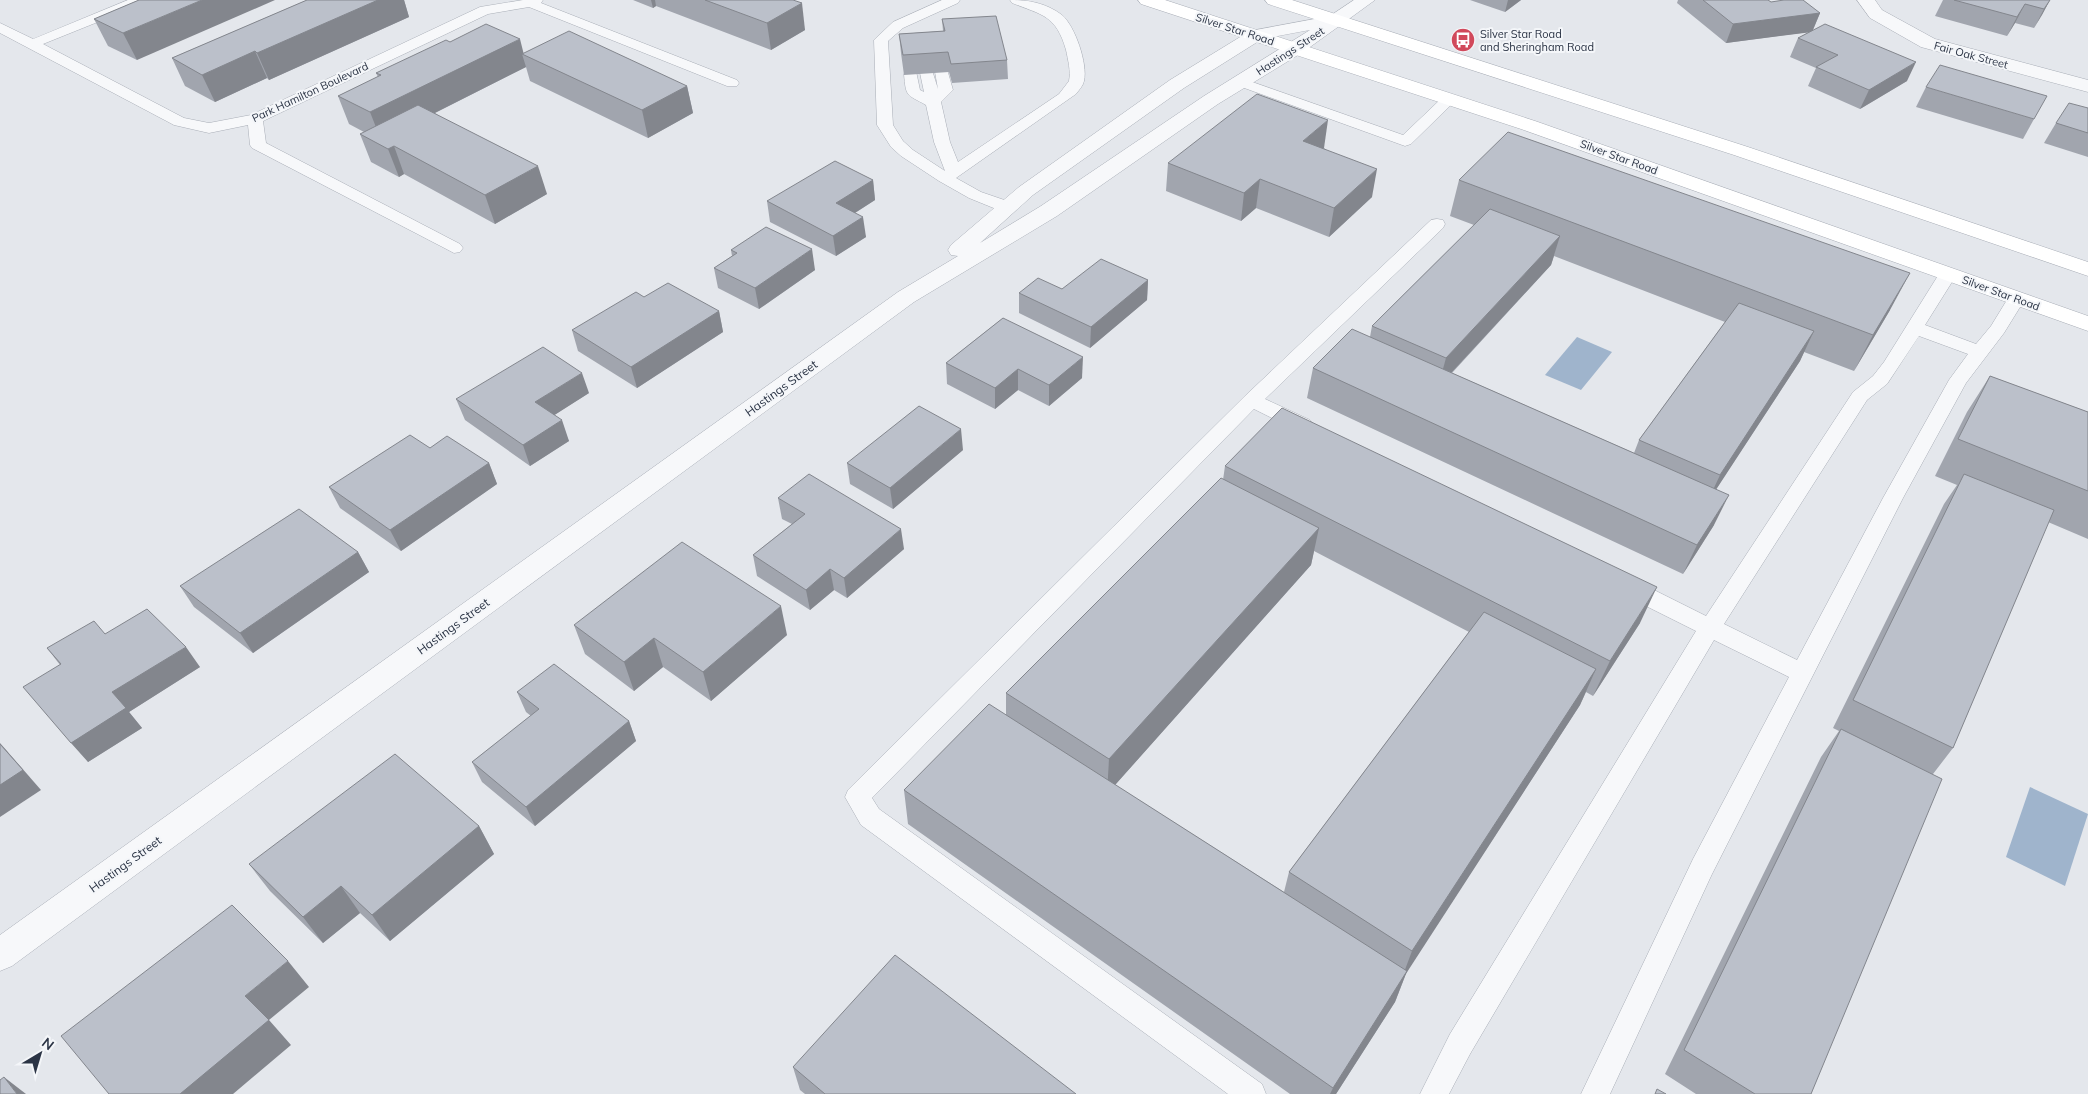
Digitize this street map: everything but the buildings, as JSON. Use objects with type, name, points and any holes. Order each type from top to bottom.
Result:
[{"type":"main road","name":"Silver Star Road","points":[[1147,0],[1528,125],[2088,324]]},
{"type":"main road","points":[[1274,0],[1740,151],[2088,269]]},
{"type":"main road","points":[[2027,303],[2088,314]]},
{"type":"street","points":[[1336,20],[1366,0]]},
{"type":"street","name":"Fair Oak Street","points":[[1866,0],[1876,14],[1928,43],[2088,86]]},
{"type":"street","name":"Hastings Street","points":[[906,297],[1026,191],[1177,84],[1256,35],[1336,20]]},
{"type":"street","name":"Hastings Street","points":[[0,955],[906,297],[1049,211],[1211,100],[1296,48],[1336,20]]},
{"type":"lane","points":[[32,44],[140,0]]},
{"type":"lane","points":[[953,0],[898,25],[881,40],[885,125],[897,144],[907,153],[949,175],[974,195],[1007,207]]},
{"type":"lane","points":[[949,175],[1064,97],[1074,87],[1077,73],[1068,37],[1061,22],[1048,13],[1017,0]]},
{"type":"lane","points":[[533,1],[732,83]]},
{"type":"lane","name":"Park Hamilton Boulevard","points":[[0,27],[179,122],[209,128],[255,119],[485,10],[533,1]]},
{"type":"lane","points":[[907,36],[922,27],[924,14]]},
{"type":"lane","points":[[934,73],[932,102],[949,175]]},
{"type":"lane","points":[[911,74],[913,92],[932,102]]},
{"type":"lane","points":[[1241,82],[1405,141],[1449,99]]},
{"type":"lane","points":[[255,119],[258,145],[454,248]]},
{"type":"lane","points":[[1252,1094],[870,817],[856,797],[1252,400],[1437,224]]},
{"type":"lane","points":[[1434,1094],[1465,1036],[1710,628],[1860,396],[1880,380],[1891,366],[1948,274]]},
{"type":"lane","points":[[1595,1094],[1702,867],[1907,473],[1958,380],[1998,329],[2027,303]]},
{"type":"lane","points":[[1915,328],[1980,352]]},
{"type":"lane","points":[[1252,400],[1322,435]]},
{"type":"lane","points":[[1604,576],[1802,673]]},
{"type":"water","points":[[1577,337],[1612,352],[1581,390],[1545,375]]},
{"type":"water","points":[[2030,787],[2088,814],[2065,886],[2006,857]]},
{"type":"place","name":"Silver Star Road and Sheringham Road","points":[[1463,40]]}]
